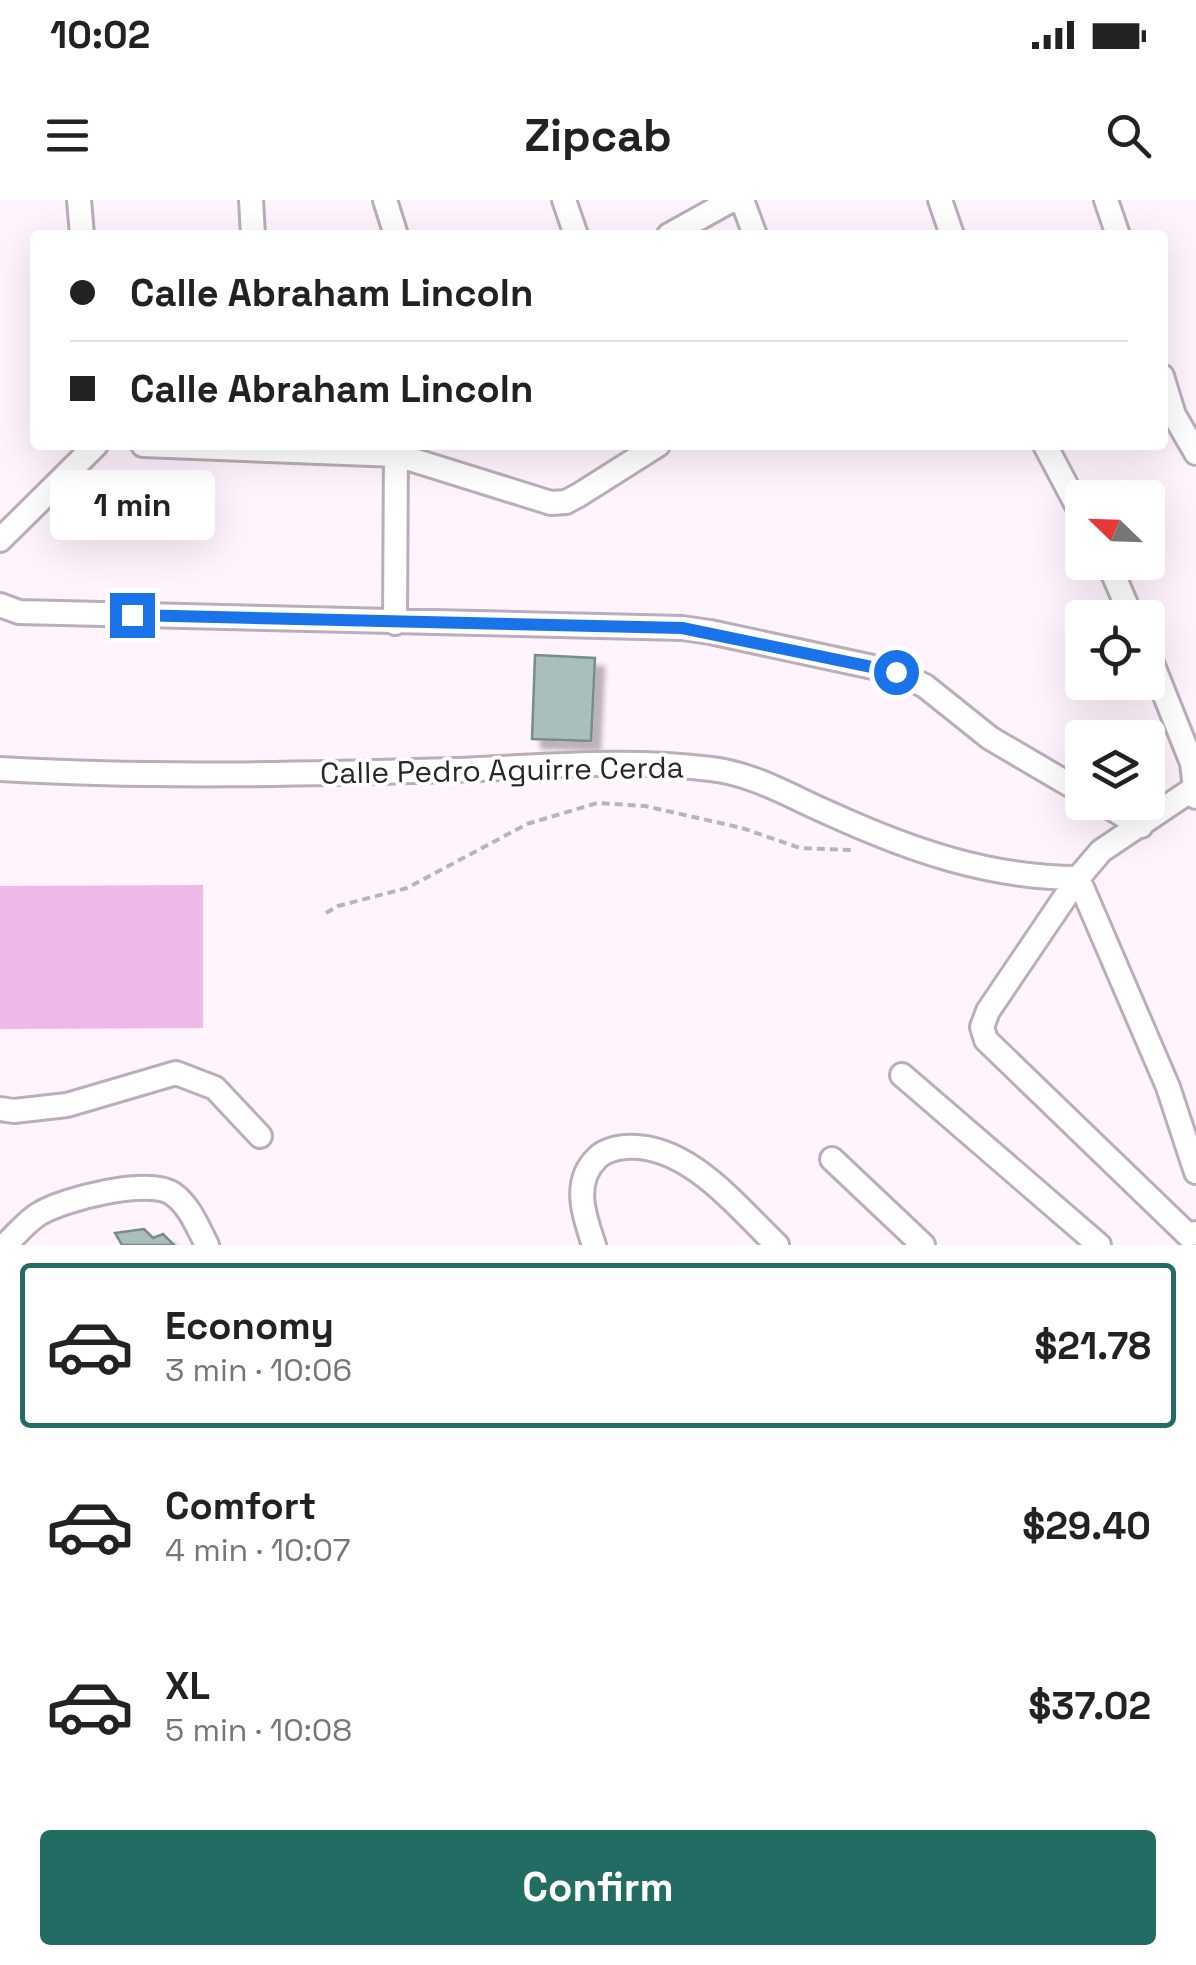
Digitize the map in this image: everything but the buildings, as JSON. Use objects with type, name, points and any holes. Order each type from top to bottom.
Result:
[{"type":"street","points":[[78,200],[81,230]]},
{"type":"street","points":[[251,200],[253,230]]},
{"type":"street","points":[[385,200],[394,230]]},
{"type":"street","points":[[564,200],[574,230]]},
{"type":"street","points":[[678,230],[732,200]]},
{"type":"street","points":[[742,200],[753,230]]},
{"type":"street","points":[[940,200],[950,230]]},
{"type":"street","points":[[1106,200],[1116,230]]},
{"type":"street","points":[[1168,396],[1174,415],[1196,453]]},
{"type":"street","points":[[0,540],[91,450]]},
{"type":"street","points":[[395,623],[396,450],[551,503],[566,502],[650,450]]},
{"type":"street","points":[[1048,450],[1065,483]]},
{"type":"street","points":[[0,605],[19,612],[682,628],[896,672],[925,686],[990,738],[1065,782]]},
{"type":"street","points":[[1165,699],[1195,781],[1140,826],[1101,851],[1078,878],[988,1011],[982,1027],[986,1040],[1184,1238]]},
{"type":"street","name":"Calle Pedro Aguirre Cerda","points":[[0,768],[65,773],[263,773],[458,770],[610,762],[717,769],[762,781],[898,843],[987,871],[1031,878],[1078,878]]},
{"type":"street","points":[[1130,820],[1140,826]]},
{"type":"street","points":[[1078,878],[1168,1087],[1196,1172]]},
{"type":"street","points":[[0,1109],[68,1105],[176,1074],[215,1088],[260,1136]]},
{"type":"street","points":[[902,1076],[1099,1245]]},
{"type":"street","points":[[594,1245],[581,1194],[585,1173],[599,1155],[636,1146],[685,1164],[711,1182],[777,1245]]},
{"type":"street","points":[[832,1158],[922,1245]]},
{"type":"street","points":[[5,1245],[40,1213],[118,1188],[151,1185],[171,1192],[186,1206],[207,1245]]},
{"type":"path","points":[[326,913],[338,906],[408,888],[526,824],[597,803],[645,806],[742,828],[800,848],[865,850]]},
{"type":"shaded area","points":[[203,885],[203,1028],[0,1029],[0,886]]},
{"type":"route","points":[[132,615],[682,628],[896,672]]}]
